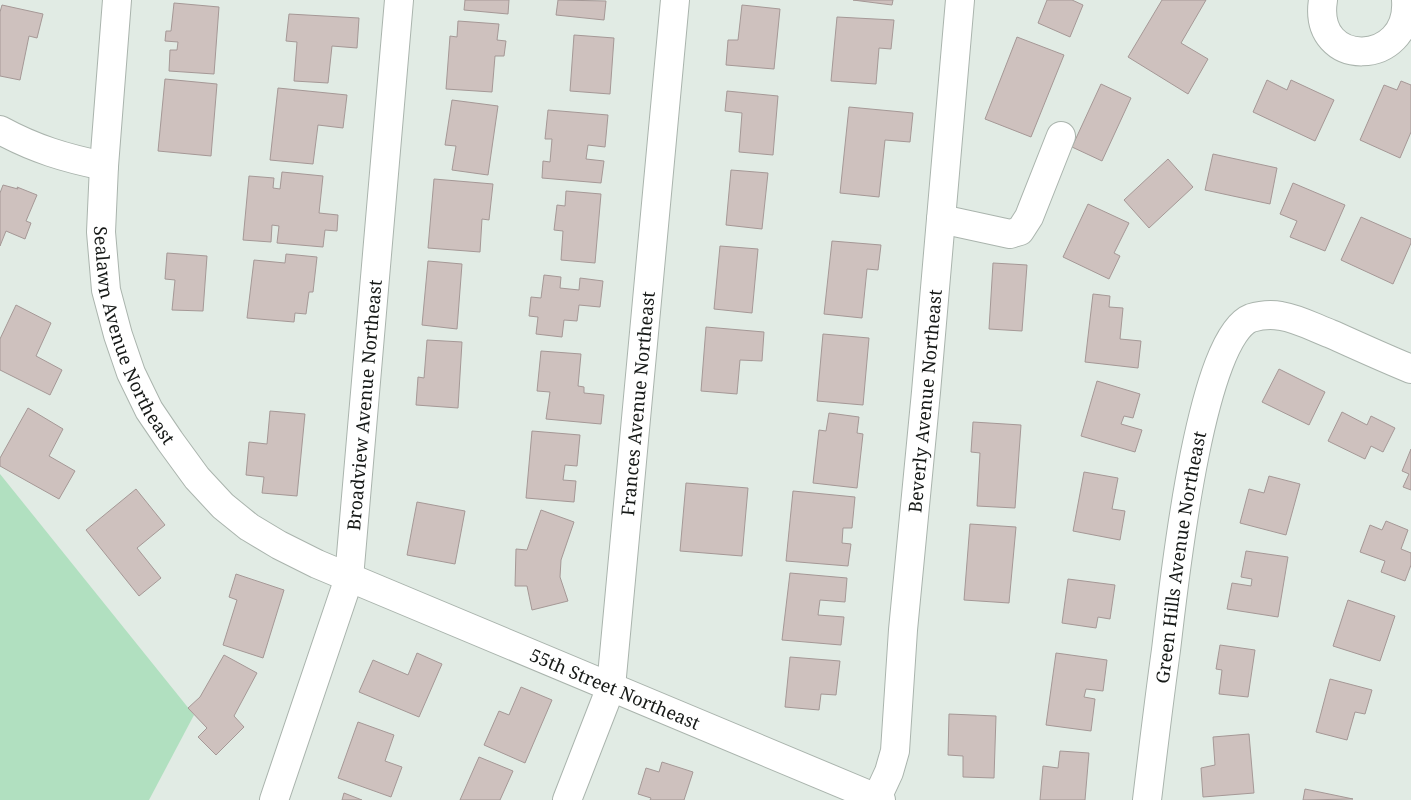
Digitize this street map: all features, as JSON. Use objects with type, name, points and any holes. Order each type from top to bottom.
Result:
[{"type":"street","name":"Sealawn Avenue Northeast","points":[[117,0],[104,166],[101,232],[106,290],[131,373],[149,410],[197,478],[223,506],[249,527],[272,541],[349,578]]},
{"type":"street","name":"Broadview Avenue Northeast","points":[[274,800],[349,578],[399,0]]},
{"type":"street","name":"Frances Avenue Northeast","points":[[567,800],[611,687],[675,0]]},
{"type":"street","name":"Beverly Avenue Northeast","points":[[878,799],[895,751],[903,630],[960,0]]},
{"type":"street","points":[[1323,0],[1322,15],[1326,28],[1333,39],[1344,47],[1357,52],[1381,49],[1392,43],[1400,34],[1408,16]]},
{"type":"street","points":[[0,130],[42,150],[69,159],[104,166]]},
{"type":"street","points":[[941,219],[1010,234],[1020,231],[1029,217],[1061,136]]},
{"type":"street","name":"Green Hills Avenue Northeast","points":[[1147,800],[1182,522],[1191,470],[1200,429],[1216,374],[1231,337],[1242,323],[1261,316],[1271,315],[1288,318],[1305,323],[1411,369]]},
{"type":"street","name":"55th Street Northeast","points":[[349,578],[878,799]]},
{"type":"green space","points":[[0,474],[194,715],[149,800],[0,800]]},
{"type":"building","points":[[465,0],[509,0],[508,14],[464,10]]},
{"type":"building","points":[[558,0],[606,1],[604,20],[556,15]]},
{"type":"building","points":[[853,0],[893,0],[892,5]]},
{"type":"building","points":[[1047,0],[1072,0],[1083,5],[1070,37],[1038,23]]},
{"type":"building","points":[[1162,0],[1206,0],[1181,43],[1208,59],[1188,94],[1128,57]]},
{"type":"building","points":[[174,3],[219,7],[214,74],[169,71],[170,50],[177,50],[178,42],[165,41],[166,31],[171,31]]},
{"type":"building","points":[[2,5],[43,14],[37,38],[29,36],[20,80],[0,76],[0,12]]},
{"type":"building","points":[[742,5],[780,9],[774,69],[726,65],[728,40],[738,40]]},
{"type":"building","points":[[289,14],[359,18],[357,48],[332,46],[328,83],[294,81],[297,42],[286,41]]},
{"type":"building","points":[[837,17],[894,20],[891,49],[879,48],[876,84],[831,81]]},
{"type":"building","points":[[458,21],[499,24],[497,40],[506,41],[504,56],[495,56],[492,92],[446,89],[450,36],[457,37]]},
{"type":"building","points":[[574,35],[614,38],[610,94],[570,91]]},
{"type":"building","points":[[1017,37],[1064,55],[1031,137],[985,119]]},
{"type":"building","points":[[165,79],[217,84],[211,156],[158,151]]},
{"type":"building","points":[[1267,80],[1287,90],[1291,80],[1334,100],[1315,141],[1253,112]]},
{"type":"building","points":[[1401,81],[1411,85],[1411,132],[1400,158],[1360,140],[1384,85],[1397,90]]},
{"type":"building","points":[[1101,84],[1131,98],[1102,161],[1072,147]]},
{"type":"building","points":[[278,88],[347,95],[343,128],[318,125],[313,164],[270,160]]},
{"type":"building","points":[[727,91],[778,96],[773,155],[739,152],[742,113],[725,111]]},
{"type":"building","points":[[452,100],[498,106],[488,175],[452,170],[456,146],[445,145]]},
{"type":"building","points":[[849,107],[913,113],[910,142],[885,140],[879,197],[840,193]]},
{"type":"building","points":[[548,110],[608,115],[605,147],[588,145],[586,159],[604,161],[601,183],[542,178],[543,161],[550,162],[552,139],[545,139]]},
{"type":"building","points":[[1213,154],[1277,168],[1270,204],[1205,190]]},
{"type":"building","points":[[1168,159],[1193,187],[1149,228],[1124,200]]},
{"type":"building","points":[[731,170],[768,173],[762,229],[726,225]]},
{"type":"building","points":[[282,172],[323,176],[319,213],[338,215],[337,231],[325,230],[323,247],[277,243],[279,226],[272,225],[271,242],[243,240],[249,176],[274,178],[273,188],[280,189]]},
{"type":"building","points":[[434,179],[493,184],[489,220],[482,219],[480,252],[428,248]]},
{"type":"building","points":[[1293,183],[1345,205],[1325,251],[1290,237],[1297,221],[1280,214]]},
{"type":"building","points":[[3,185],[18,189],[17,187],[37,195],[26,221],[31,223],[25,239],[6,231],[0,246],[0,193]]},
{"type":"building","points":[[566,191],[601,194],[595,263],[561,260],[563,231],[554,230],[557,205],[565,206]]},
{"type":"building","points":[[1088,204],[1129,223],[1114,253],[1120,256],[1109,279],[1063,257]]},
{"type":"building","points":[[1361,217],[1411,239],[1393,284],[1341,260]]},
{"type":"building","points":[[832,241],[881,245],[878,270],[867,269],[862,318],[824,314]]},
{"type":"building","points":[[720,246],[758,249],[752,313],[714,309]]},
{"type":"building","points":[[167,253],[207,256],[203,311],[172,310],[175,280],[165,279]]},
{"type":"building","points":[[286,254],[317,257],[313,292],[309,292],[306,314],[295,313],[294,322],[247,318],[254,260],[285,263]]},
{"type":"building","points":[[428,261],[462,264],[457,329],[422,325]]},
{"type":"building","points":[[993,263],[1027,265],[1022,331],[989,329]]},
{"type":"building","points":[[544,275],[561,277],[560,288],[579,290],[580,278],[603,281],[600,307],[579,305],[577,321],[564,320],[562,337],[536,334],[538,317],[529,316],[531,297],[541,298]]},
{"type":"building","points":[[1093,294],[1110,296],[1109,307],[1123,308],[1120,339],[1141,341],[1138,368],[1085,362]]},
{"type":"building","points":[[16,305],[51,323],[36,356],[62,370],[50,395],[0,370],[0,339]]},
{"type":"building","points":[[706,327],[764,332],[762,361],[740,360],[737,394],[701,391]]},
{"type":"building","points":[[823,334],[869,338],[863,405],[817,401]]},
{"type":"building","points":[[427,340],[462,342],[458,408],[416,405],[418,377],[424,378]]},
{"type":"building","points":[[541,351],[581,354],[578,386],[584,387],[584,393],[604,395],[601,424],[546,419],[550,392],[537,391]]},
{"type":"building","points":[[1279,369],[1325,392],[1309,425],[1262,402]]},
{"type":"building","points":[[1097,381],[1140,394],[1133,418],[1124,416],[1121,424],[1142,430],[1135,452],[1081,436]]},
{"type":"building","points":[[28,408],[63,429],[49,456],[75,471],[59,499],[0,466],[0,458]]},
{"type":"building","points":[[270,411],[305,414],[297,496],[262,493],[264,477],[246,475],[249,442],[267,444]]},
{"type":"building","points":[[1342,412],[1367,425],[1371,416],[1395,428],[1383,452],[1371,446],[1365,459],[1328,441]]},
{"type":"building","points":[[829,413],[859,417],[857,433],[863,434],[857,488],[813,483],[819,430],[826,431]]},
{"type":"building","points":[[973,422],[1021,425],[1015,508],[977,506],[980,453],[971,452]]},
{"type":"building","points":[[532,431],[580,435],[577,466],[565,465],[563,480],[576,481],[574,502],[526,498]]},
{"type":"building","points":[[1411,449],[1411,490],[1403,487],[1409,474],[1402,471]]},
{"type":"building","points":[[1084,472],[1118,478],[1112,509],[1125,511],[1120,540],[1073,531]]},
{"type":"building","points":[[1269,476],[1300,484],[1286,535],[1240,523],[1249,489],[1264,493]]},
{"type":"building","points":[[686,483],[748,488],[742,556],[680,551]]},
{"type":"building","points":[[136,489],[165,525],[137,548],[161,578],[139,596],[86,530]]},
{"type":"building","points":[[793,491],[855,497],[852,528],[843,528],[842,543],[851,544],[848,566],[786,561]]},
{"type":"building","points":[[417,502],[465,511],[455,564],[407,555]]},
{"type":"building","points":[[541,510],[574,522],[561,560],[560,577],[568,601],[532,610],[527,586],[515,586],[516,549],[527,550]]},
{"type":"building","points":[[1386,521],[1408,530],[1401,549],[1411,553],[1411,565],[1405,581],[1381,572],[1385,561],[1360,552],[1370,525],[1382,530]]},
{"type":"building","points":[[970,524],[1016,527],[1009,603],[964,600]]},
{"type":"building","points":[[1246,551],[1288,557],[1278,617],[1227,609],[1232,583],[1251,586],[1252,579],[1241,577]]},
{"type":"building","points":[[790,573],[847,578],[845,602],[820,600],[818,615],[844,617],[841,645],[782,640]]},
{"type":"building","points":[[236,574],[284,590],[263,658],[223,645],[237,600],[229,597]]},
{"type":"building","points":[[1068,579],[1115,585],[1110,619],[1098,617],[1096,628],[1062,623]]},
{"type":"building","points":[[1348,600],[1395,616],[1380,661],[1333,646]]},
{"type":"building","points":[[1220,645],[1255,650],[1248,697],[1219,694],[1222,670],[1216,669]]},
{"type":"building","points":[[417,653],[442,664],[419,717],[359,692],[373,660],[408,675]]},
{"type":"building","points":[[1056,653],[1107,660],[1103,691],[1086,689],[1084,697],[1095,699],[1091,731],[1046,725]]},
{"type":"building","points":[[224,655],[257,673],[234,716],[244,727],[216,755],[198,737],[207,728],[188,708],[200,697]]},
{"type":"building","points":[[790,657],[840,661],[836,695],[821,694],[819,710],[785,707]]},
{"type":"building","points":[[1330,679],[1372,690],[1365,714],[1355,712],[1347,740],[1316,732]]},
{"type":"building","points":[[521,687],[552,700],[525,763],[484,745],[499,711],[509,715]]},
{"type":"building","points":[[949,714],[996,716],[994,778],[963,777],[963,756],[948,755]]},
{"type":"building","points":[[358,722],[394,735],[385,761],[402,767],[391,797],[338,778]]},
{"type":"building","points":[[1249,734],[1254,793],[1203,797],[1201,768],[1215,765],[1213,737]]},
{"type":"building","points":[[1060,751],[1089,753],[1085,800],[1040,800],[1043,766],[1058,768]]},
{"type":"building","points":[[479,757],[513,771],[500,800],[460,800]]},
{"type":"building","points":[[662,762],[693,772],[684,800],[650,800],[651,798],[638,794],[646,768],[659,772]]},
{"type":"building","points":[[1305,789],[1353,799],[1303,800]]},
{"type":"building","points":[[344,793],[362,800],[342,800]]}]
